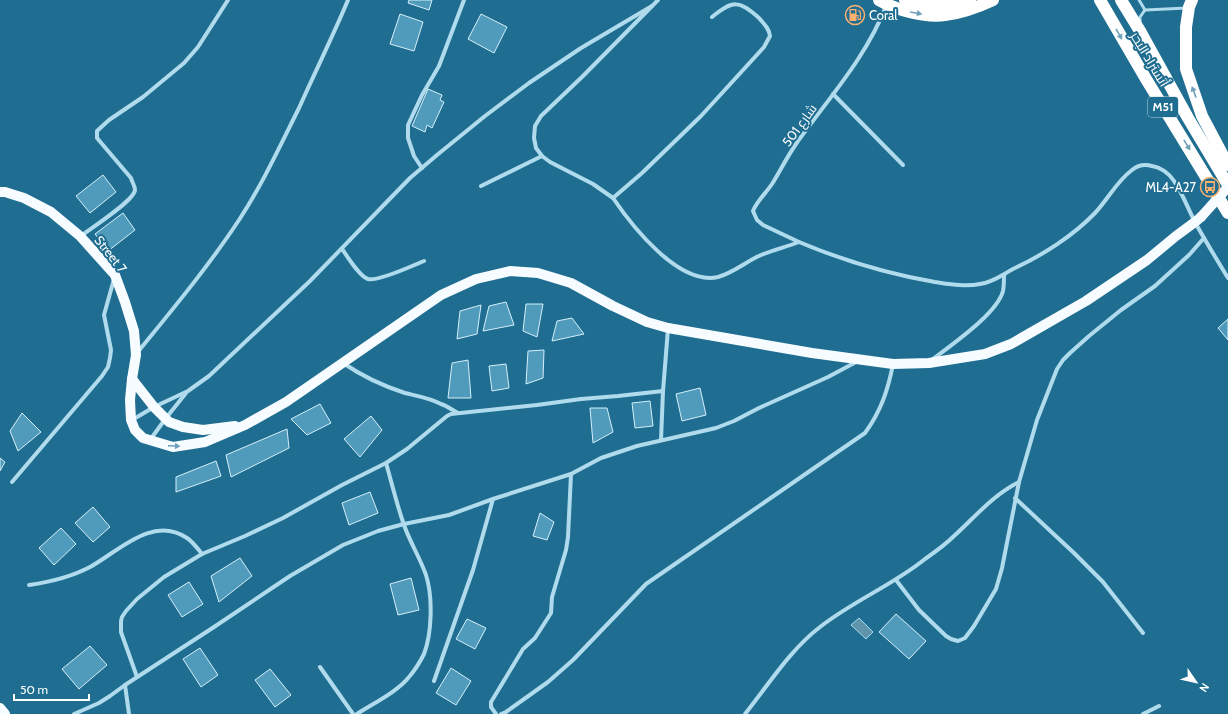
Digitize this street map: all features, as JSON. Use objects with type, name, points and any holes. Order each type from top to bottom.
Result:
[{"type":"highway","points":[[906,0],[945,6],[970,0]]},
{"type":"highway","points":[[884,1],[908,12],[945,16],[979,7],[993,0]]},
{"type":"highway","name":"أتستراد البحر","points":[[1100,0],[1146,79],[1228,213]]},
{"type":"highway","name":"أتستراد البحر","points":[[1121,0],[1228,186]]},
{"type":"highway","points":[[1191,4],[1186,27],[1186,69],[1202,116],[1228,165]]},
{"type":"main road","points":[[132,420],[135,430],[143,438],[149,441],[173,447],[205,442],[245,425],[286,402],[440,295],[476,279],[510,271],[538,273],[571,283],[647,322],[668,328],[860,360],[893,364],[929,363],[985,354],[1011,344],[1086,301],[1147,260],[1198,220],[1228,186]]},
{"type":"main road","name":"Street 7","points":[[0,192],[5,192],[24,198],[51,212],[80,236],[115,274],[134,331],[136,355],[130,400],[132,420]]},
{"type":"main road","points":[[132,379],[154,407],[169,422],[183,427],[203,430],[245,425]]},
{"type":"main road","points":[[0,708],[5,714]]},
{"type":"street","points":[[80,236],[123,205],[130,199],[135,190],[131,178],[97,138],[97,131],[109,120],[143,97],[184,63],[198,47],[228,0]]},
{"type":"street","points":[[136,355],[217,253],[258,190],[316,72],[348,0]]},
{"type":"street","points":[[422,168],[414,156],[408,138],[408,125],[422,95],[439,66],[464,0]]},
{"type":"street","points":[[658,0],[541,116],[535,126],[534,138],[536,148],[542,156],[550,162],[593,184],[613,198],[624,215],[646,240],[663,256],[678,267],[693,274],[718,277],[761,255],[799,242],[845,260],[920,279],[948,284],[980,284],[994,280],[1014,268],[1024,265],[1073,232],[1094,214],[1120,181],[1133,169],[1142,164],[1164,170],[1173,180],[1198,220],[1204,238],[1228,278]]},
{"type":"street","name":"شارع 501","points":[[799,242],[763,225],[757,220],[753,211],[755,205],[770,186],[795,145],[862,52],[881,17],[884,1]]},
{"type":"street","points":[[613,198],[642,173],[701,116],[764,48],[770,36],[770,31],[751,10],[738,3],[728,5],[712,17]]},
{"type":"street","points":[[132,420],[154,407],[188,391],[209,376],[310,281],[410,178],[485,116],[529,83],[581,48],[652,6]]},
{"type":"street","points":[[833,94],[903,165]]},
{"type":"street","points":[[481,186],[542,156]]},
{"type":"street","points":[[896,580],[919,610],[939,630],[951,639],[961,641],[965,638],[996,589],[1002,568],[1019,482],[1037,420],[1057,369],[1063,360],[1089,336],[1121,310],[1155,286],[1189,255],[1204,238]]},
{"type":"street","points":[[342,249],[357,271],[368,279],[379,279],[424,261]]},
{"type":"street","points":[[12,482],[108,367],[111,350],[104,315],[115,274]]},
{"type":"street","points":[[929,363],[973,328],[996,304],[1003,291],[1004,275]]},
{"type":"street","points":[[661,440],[668,328]]},
{"type":"street","points":[[74,714],[99,703],[125,684],[290,576],[343,545],[378,531],[449,515],[571,474],[600,458],[637,446],[700,432],[734,421],[828,377],[860,360]]},
{"type":"street","points":[[343,362],[353,370],[374,381],[434,401],[458,413]]},
{"type":"street","points":[[501,714],[524,700],[548,682],[568,664],[646,584],[865,433],[874,421],[888,388],[893,364]]},
{"type":"street","points":[[149,441],[188,391]]},
{"type":"street","points":[[137,677],[123,641],[121,621],[126,611],[137,599],[164,577],[202,554],[283,518],[342,485],[386,463],[407,449],[447,416],[458,413],[537,405],[581,398],[663,391]]},
{"type":"street","points":[[357,714],[396,688],[408,678],[420,662],[429,631],[430,595],[425,574],[404,524],[386,463]]},
{"type":"street","points":[[496,714],[491,707],[491,702],[523,649],[535,638],[551,613],[553,593],[565,556],[568,537],[571,474]]},
{"type":"street","points":[[745,714],[785,662],[820,627],[924,561],[953,537],[998,494],[1019,482]]},
{"type":"street","points":[[1015,498],[1074,553],[1102,582],[1143,634]]},
{"type":"street","points":[[434,681],[473,570],[494,499]]},
{"type":"street","points":[[28,585],[65,578],[90,567],[130,541],[156,530],[167,531],[187,538],[202,554]]},
{"type":"street","points":[[320,667],[353,714]]},
{"type":"street","points":[[125,684],[130,714]]},
{"type":"street","points":[[1143,714],[1159,706]]},
{"type":"lane","points":[[1139,0],[1145,10]]},
{"type":"lane","points":[[1140,31],[1140,17],[1145,10],[1191,4]]},
{"type":"water","points":[[859,618],[873,632],[866,639],[851,625]]},
{"type":"building","points":[[409,0],[432,0],[429,10],[408,3]]},
{"type":"building","points":[[400,14],[423,22],[414,51],[390,44]]},
{"type":"building","points":[[481,14],[507,27],[494,53],[468,39]]},
{"type":"building","points":[[428,89],[442,95],[440,100],[444,102],[432,128],[427,125],[425,132],[412,126]]},
{"type":"building","points":[[103,175],[116,192],[90,213],[76,196]]},
{"type":"building","points":[[123,213],[135,230],[108,251],[95,234]]},
{"type":"building","points":[[506,302],[514,325],[483,331],[489,306]]},
{"type":"building","points":[[526,304],[543,304],[537,337],[523,331]]},
{"type":"building","points":[[481,305],[477,334],[457,339],[460,311]]},
{"type":"building","points":[[572,318],[584,334],[552,341],[557,321]]},
{"type":"building","points":[[1228,319],[1228,340],[1218,328]]},
{"type":"building","points":[[544,350],[543,378],[526,384],[528,351]]},
{"type":"building","points":[[468,360],[471,398],[448,398],[452,363]]},
{"type":"building","points":[[506,364],[509,388],[492,391],[489,366]]},
{"type":"building","points":[[700,388],[706,415],[682,421],[676,394]]},
{"type":"building","points":[[650,401],[653,426],[635,428],[632,403]]},
{"type":"building","points":[[320,404],[331,423],[307,435],[291,419]]},
{"type":"building","points":[[590,408],[607,408],[613,432],[593,443]]},
{"type":"building","points":[[22,413],[41,432],[18,451],[10,431]]},
{"type":"building","points":[[371,416],[382,430],[360,457],[344,439]]},
{"type":"building","points":[[287,429],[289,448],[231,477],[226,455]]},
{"type":"building","points":[[0,458],[5,462],[0,471]]},
{"type":"building","points":[[216,461],[221,476],[176,492],[176,477]]},
{"type":"building","points":[[370,492],[378,513],[349,525],[342,503]]},
{"type":"building","points":[[93,507],[110,527],[93,542],[75,523]]},
{"type":"building","points":[[540,513],[554,522],[547,540],[533,536]]},
{"type":"building","points":[[61,528],[76,544],[54,565],[39,548]]},
{"type":"building","points":[[240,558],[252,576],[219,602],[211,576]]},
{"type":"building","points":[[411,578],[419,610],[398,615],[390,584]]},
{"type":"building","points":[[189,582],[203,604],[182,617],[168,595]]},
{"type":"building","points":[[896,614],[926,641],[909,659],[879,632]]},
{"type":"building","points":[[467,619],[486,628],[475,649],[456,639]]},
{"type":"building","points":[[90,646],[107,665],[79,689],[62,669]]},
{"type":"building","points":[[200,648],[218,675],[201,687],[183,659]]},
{"type":"building","points":[[451,668],[471,681],[456,705],[436,693]]},
{"type":"building","points":[[270,669],[291,695],[275,707],[255,680]]},
{"type":"place","name":"Coral","points":[[855,15]]},
{"type":"place","name":"ML4-A27","points":[[1210,187]]}]
